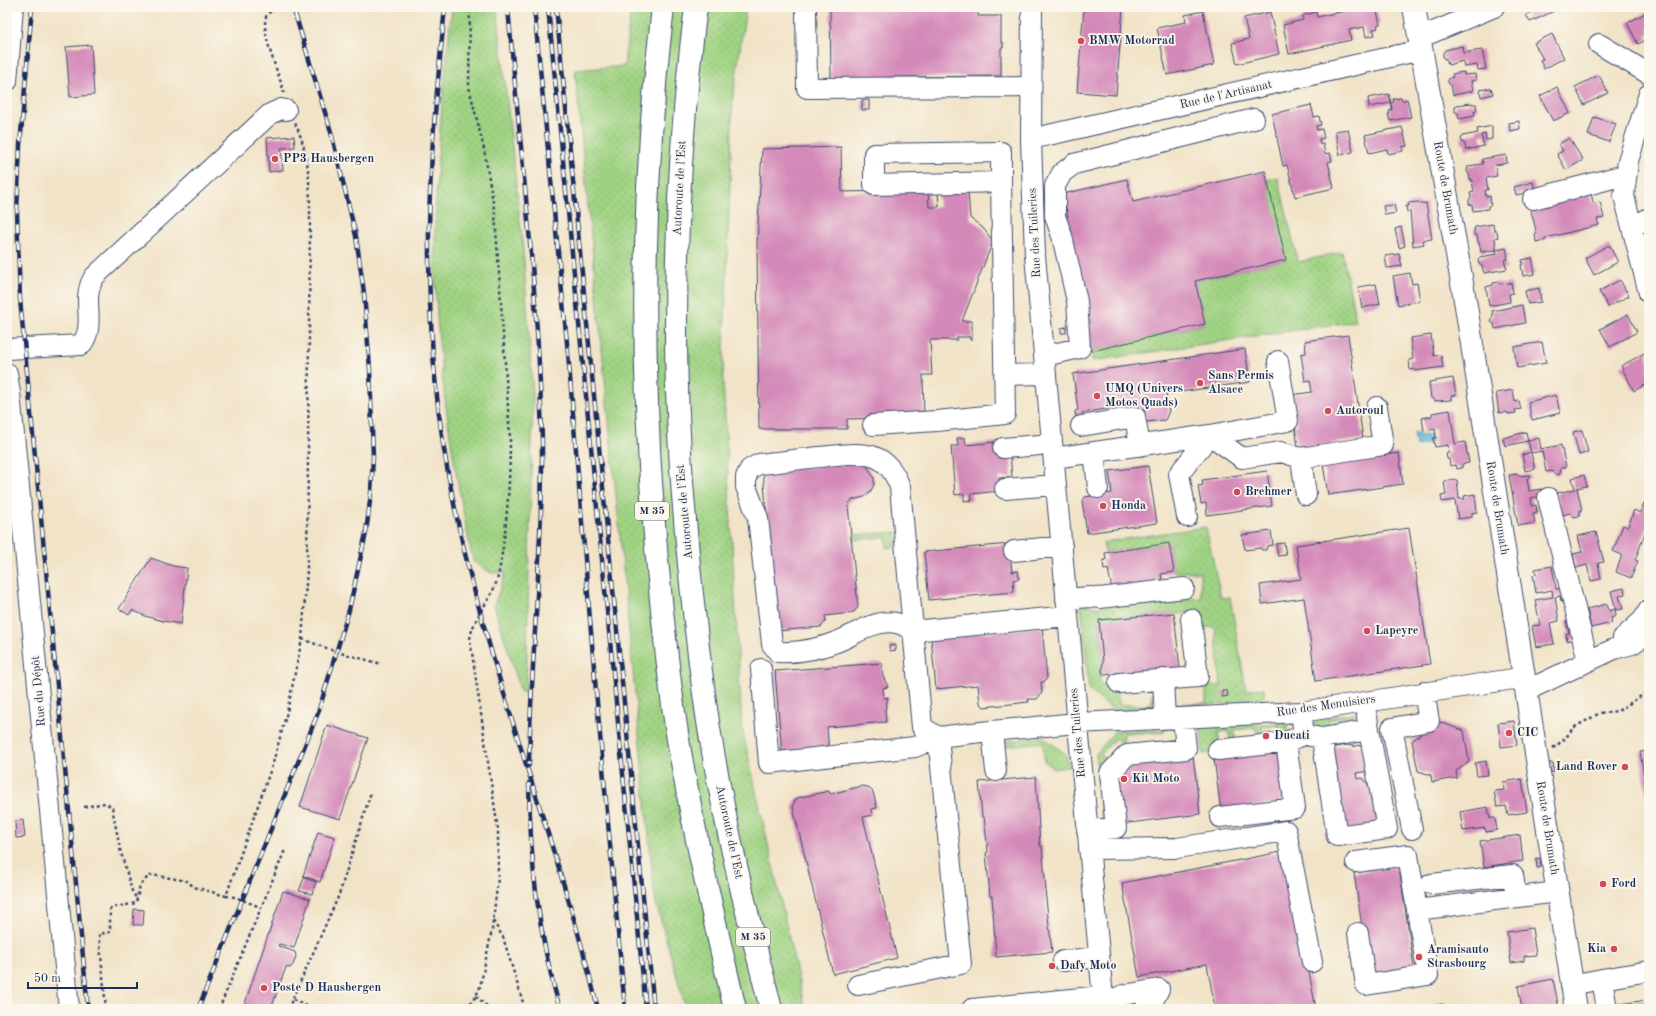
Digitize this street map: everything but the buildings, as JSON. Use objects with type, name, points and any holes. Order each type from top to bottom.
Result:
[{"type":"main road","name":"M 35","points":[[663,7],[650,155],[644,334],[646,410],[652,519],[679,748],[704,876],[736,1009]]},
{"type":"main road","name":"Autoroute de l’Est","points":[[696,7],[689,58],[677,247],[676,333],[679,430],[685,519],[695,625],[711,745],[735,864],[771,1009]]},
{"type":"main road","name":"Route de Brumath","points":[[1414,7],[1466,306],[1571,985],[1576,1009]]},
{"type":"street","points":[[7,80],[13,7]]},
{"type":"street","points":[[806,7],[807,88],[1030,87]]},
{"type":"street","name":"Rue des Tuileries","points":[[1032,7],[1030,87],[1035,256],[1103,1004]]},
{"type":"street","name":"Rue de l'Artisanat","points":[[1001,182],[874,185],[874,154],[1001,152],[1031,146],[1143,114],[1420,44],[1494,7]]},
{"type":"street","points":[[1599,44],[1649,74]]},
{"type":"street","points":[[1649,94],[1628,161],[1624,196],[1641,223],[1649,293]]},
{"type":"street","points":[[7,349],[81,345],[88,333],[88,289],[95,276],[270,114],[281,109],[286,110]]},
{"type":"street","points":[[1143,114],[1150,145]]},
{"type":"street","points":[[1004,375],[1045,365],[1080,348],[1077,302],[1062,236],[1055,216],[1055,186],[1062,173],[1074,164],[1254,119]]},
{"type":"street","points":[[873,425],[937,422],[1005,414],[1001,152]]},
{"type":"street","points":[[1533,199],[1617,177],[1626,177]]},
{"type":"street","points":[[1003,448],[1094,452],[1210,435],[1288,421],[1278,361]]},
{"type":"street","name":"Rue du Dépôt","points":[[7,374],[69,1009]]},
{"type":"street","points":[[1210,435],[1242,458],[1281,452],[1301,458],[1383,444],[1377,407]]},
{"type":"street","points":[[1081,426],[1135,417],[1140,446]]},
{"type":"street","points":[[1187,517],[1179,474],[1210,435]]},
{"type":"street","points":[[1094,452],[1098,488]]},
{"type":"street","points":[[938,736],[922,727],[918,631],[900,487],[895,473],[886,464],[874,456],[846,454],[759,464],[750,469],[746,477],[746,487],[758,518],[772,644],[778,652],[811,650],[838,641],[867,627],[887,623],[900,624],[918,631],[1067,607],[1090,597],[1100,598],[1184,588]]},
{"type":"street","points":[[1301,458],[1306,495]]},
{"type":"street","points":[[1005,490],[1056,485]]},
{"type":"street","points":[[1548,498],[1588,661]]},
{"type":"street","points":[[1014,551],[1062,546]]},
{"type":"street","points":[[1649,610],[1649,617]]},
{"type":"street","points":[[1614,649],[1624,636],[1643,620],[1649,610]]},
{"type":"street","points":[[1118,683],[1198,677],[1191,619]]},
{"type":"street","name":"Rue des Menuisiers","points":[[938,736],[1077,723],[1300,712],[1513,679],[1536,686],[1614,649],[1632,644],[1649,632]]},
{"type":"street","points":[[761,669],[769,763],[915,747],[938,736]]},
{"type":"street","points":[[1088,839],[1116,828],[1110,773],[1127,755],[1186,749],[1174,718],[1163,679]]},
{"type":"street","points":[[1412,829],[1392,728],[1429,722],[1424,692]]},
{"type":"street","points":[[1300,712],[1304,738],[1337,836],[1387,829],[1364,701]]},
{"type":"street","points":[[1218,750],[1369,730]]},
{"type":"street","points":[[992,731],[996,771]]},
{"type":"street","points":[[858,985],[961,964],[938,736]]},
{"type":"street","points":[[1220,817],[1295,808],[1304,738]]},
{"type":"street","points":[[1088,839],[1178,848],[1286,831],[1312,962]]},
{"type":"street","points":[[1356,862],[1408,855],[1428,975],[1366,985],[1358,933]]},
{"type":"street","points":[[1431,884],[1513,875],[1516,897]]},
{"type":"street","points":[[1417,910],[1557,892]]},
{"type":"street","points":[[1063,961],[1098,957]]},
{"type":"street","points":[[1571,985],[1649,971]]},
{"type":"street","points":[[1602,979],[1607,1009]]},
{"type":"street","points":[[1103,1004],[1123,995],[1159,989],[1151,1005],[1145,1009]]},
{"type":"street","points":[[972,1009],[1103,1004],[1131,1009]]},
{"type":"path","points":[[226,896],[273,762],[287,712],[302,639],[307,570],[310,188],[301,134],[286,110],[280,77],[269,47],[265,26],[266,16],[268,13],[282,7]]},
{"type":"path","points":[[303,7],[305,11],[310,13],[325,7]]},
{"type":"path","points":[[466,1009],[476,996],[482,975],[493,921],[498,878],[498,830],[470,639],[474,625],[493,592],[499,571],[509,498],[510,437],[495,214],[484,149],[469,87],[470,7]]},
{"type":"path","points":[[302,639],[354,657],[382,664]]},
{"type":"path","points":[[1537,760],[1565,739],[1573,728],[1600,713],[1618,711],[1649,691]]},
{"type":"path","points":[[288,1009],[340,895],[371,792]]},
{"type":"path","points":[[84,807],[105,803],[112,807],[120,849],[132,891],[136,898]]},
{"type":"path","points":[[218,1009],[285,850]]},
{"type":"path","points":[[106,1009],[99,934],[110,932],[110,910],[112,908],[136,903],[140,885],[149,876],[187,881],[194,887],[235,897],[260,907]]},
{"type":"path","points":[[493,921],[503,937],[525,1009]]},
{"type":"path","points":[[476,996],[490,1009]]},
{"type":"path","points":[[293,999],[314,1009]]},
{"type":"green space","points":[[452,7],[497,7],[523,249],[533,396],[526,692],[521,692],[494,605],[506,572],[491,573],[473,561],[445,402],[437,321],[435,280],[435,211],[440,123]]},
{"type":"green space","points":[[631,7],[746,7],[733,98],[723,379],[742,728],[805,1009],[686,1009],[655,900],[575,70],[624,66]]},
{"type":"green space","points":[[1278,177],[1298,262],[1342,252],[1356,321],[1092,361],[1092,351],[1205,324],[1195,281],[1285,260],[1267,180]]},
{"type":"green space","points":[[1206,527],[1221,598],[1230,597],[1246,690],[1264,688],[1263,696],[1255,703],[1174,706],[1174,704],[1206,703],[1206,686],[1221,686],[1215,627],[1202,628],[1200,612],[1099,620],[1102,665],[1099,680],[1106,687],[1118,691],[1119,705],[1150,705],[1151,694],[1154,693],[1154,705],[1152,708],[1114,711],[1089,690],[1081,603],[1095,607],[1201,598],[1200,572],[1174,572],[1169,543],[1105,553],[1103,542]]},
{"type":"green space","points":[[897,532],[896,547],[887,548],[886,537],[854,540],[853,535]]},
{"type":"green space","points":[[1353,713],[1358,715],[1361,725],[1355,726],[1353,716],[1328,720],[1329,730],[1315,728],[1314,725],[1317,719]]},
{"type":"green space","points":[[1287,723],[1288,730],[1280,736],[1278,725],[1262,727],[1263,738],[1257,739],[1256,728],[1234,730],[1236,741],[1230,741],[1229,731],[1218,732],[1220,747],[1210,753],[1203,754],[1200,727]]},
{"type":"green space","points":[[1166,729],[1163,733],[1124,733],[1123,745],[1115,738],[1101,755],[1110,763],[1100,775],[1104,823],[1102,823],[1096,754],[1115,731]]},
{"type":"green space","points":[[1043,737],[1067,755],[1068,767],[1053,769],[1044,761],[1043,742],[999,747],[999,742]]},
{"type":"water","points":[[1418,432],[1419,436],[1430,435],[1431,443],[1416,446],[1414,433]]},
{"type":"railway","points":[[32,7],[20,145],[17,212],[20,299],[88,1009]]},
{"type":"railway","points":[[198,1009],[318,713],[349,610],[366,533],[371,493],[373,457],[370,369],[364,293],[356,236],[331,132],[293,7]]},
{"type":"railway","points":[[445,7],[433,145],[429,263],[431,332],[434,367],[437,401],[447,470],[469,568],[486,632],[504,695],[563,883],[598,1009]]},
{"type":"railway","points":[[508,7],[533,278],[542,441],[541,522],[529,765]]},
{"type":"railway","points":[[534,7],[568,353],[595,680],[625,1009]]},
{"type":"railway","points":[[548,7],[646,1009]]},
{"type":"railway","points":[[556,7],[654,1009]]},
{"type":"railway","points":[[529,783],[533,869],[546,953],[560,1009]]},
{"type":"place","name":"BMW Motorrad","points":[[1081,41]]},
{"type":"place","name":"PP3 Hausbergen","points":[[275,159]]},
{"type":"place","name":"Sans Permis Alsace","points":[[1200,383]]},
{"type":"place","name":"UMQ (Univers Motos Quads)","points":[[1097,396]]},
{"type":"place","name":"Autoroul","points":[[1328,411]]},
{"type":"place","name":"Brehmer","points":[[1237,492]]},
{"type":"place","name":"Honda","points":[[1103,506]]},
{"type":"place","name":"Lapeyre","points":[[1367,631]]},
{"type":"place","name":"CIC","points":[[1509,733]]},
{"type":"place","name":"Ducati","points":[[1266,736]]},
{"type":"place","name":"Land Rover","points":[[1625,767]]},
{"type":"place","name":"Kit Moto","points":[[1124,779]]},
{"type":"place","name":"Ford","points":[[1603,884]]},
{"type":"place","name":"Kia","points":[[1614,949]]},
{"type":"place","name":"Aramisauto Strasbourg","points":[[1419,957]]},
{"type":"place","name":"Dafy Moto","points":[[1052,966]]},
{"type":"place","name":"Poste D Hausbergen","points":[[264,988]]}]
